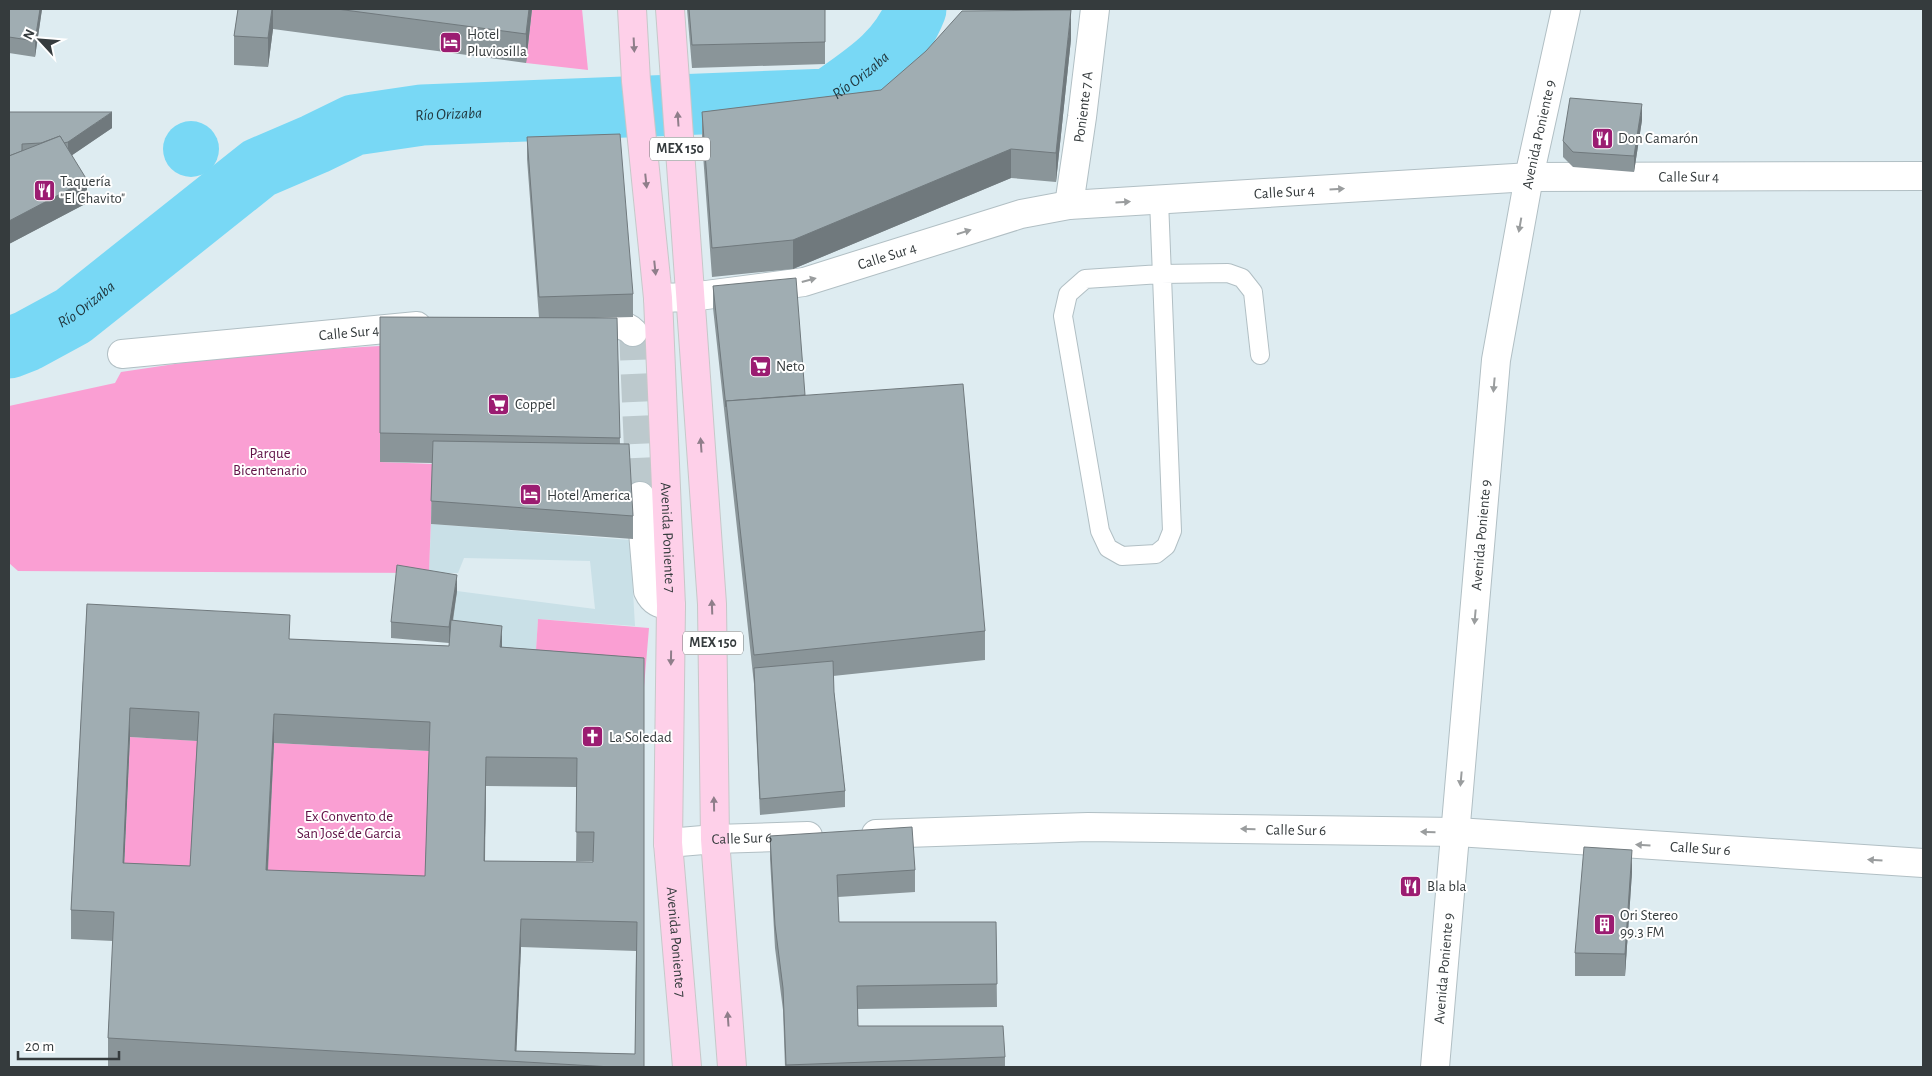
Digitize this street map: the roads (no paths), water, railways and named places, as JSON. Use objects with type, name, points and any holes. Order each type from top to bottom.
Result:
[{"type":"main road","name":"Avenida Poniente 7","points":[[632,9],[636,81],[658,298],[671,606],[668,843],[687,1067]]},
{"type":"main road","name":"MEX 150","points":[[670,9],[712,604],[714,839],[732,1067]]},
{"type":"street","name":"Poniente 7 A","points":[[1068,205],[1082,117],[1095,9]]},
{"type":"street","name":"Avenida Poniente 9","points":[[1435,1067],[1457,832],[1496,360],[1529,177],[1566,9]]},
{"type":"street","name":"Calle Sur 4","points":[[658,298],[691,297],[804,282],[1021,214],[1068,205],[1529,177],[1923,176]]},
{"type":"street","name":"Calle Sur 4","points":[[122,354],[440,324]]},
{"type":"street","points":[[559,324],[618,324],[628,326],[633,332]]},
{"type":"street","points":[[640,496],[648,590],[651,597],[657,603],[671,606]]},
{"type":"street","name":"Calle Sur 6","points":[[668,843],[714,839],[1088,827],[1457,832],[1923,864]]},
{"type":"lane","points":[[1159,200],[1161,274],[1172,530],[1166,546],[1156,554],[1122,556],[1108,548],[1100,531],[1063,316],[1068,294],[1085,279],[1161,274],[1228,273],[1242,278],[1253,292],[1260,355]]},
{"type":"water","points":[[191,121],[202,123],[211,129],[217,138],[219,149],[217,160],[211,169],[202,175],[191,177],[180,175],[171,169],[165,160],[163,149],[165,138],[171,129],[180,123]]},
{"type":"waterway","name":"Río Orizaba","points":[[9,348],[27,341],[73,316],[259,168],[354,125],[422,115],[829,99],[868,71],[891,50],[909,24],[916,9]]},
{"type":"tunnel","points":[[633,332],[640,496]]},
{"type":"place","name":"Hotel Pluviosilla","points":[[451,43]]},
{"type":"place","name":"Don Camarón","points":[[1602,138]]},
{"type":"place","name":"Taquería \"El Chavito\"","points":[[44,190]]},
{"type":"place","name":"Neto","points":[[760,366]]},
{"type":"place","name":"Coppel","points":[[499,404]]},
{"type":"place","name":"Hotel America","points":[[531,495]]},
{"type":"place","name":"La Soledad","points":[[593,737]]},
{"type":"place","name":"Bla bla","points":[[1411,886]]},
{"type":"place","name":"Ori Stereo 99.3 FM","points":[[1604,924]]},
{"type":"park label","name":"Parque Bicentenario","points":[[270,462]]},
{"type":"park label","name":"Ex Convento de San José de Garcia","points":[[349,824]]}]
